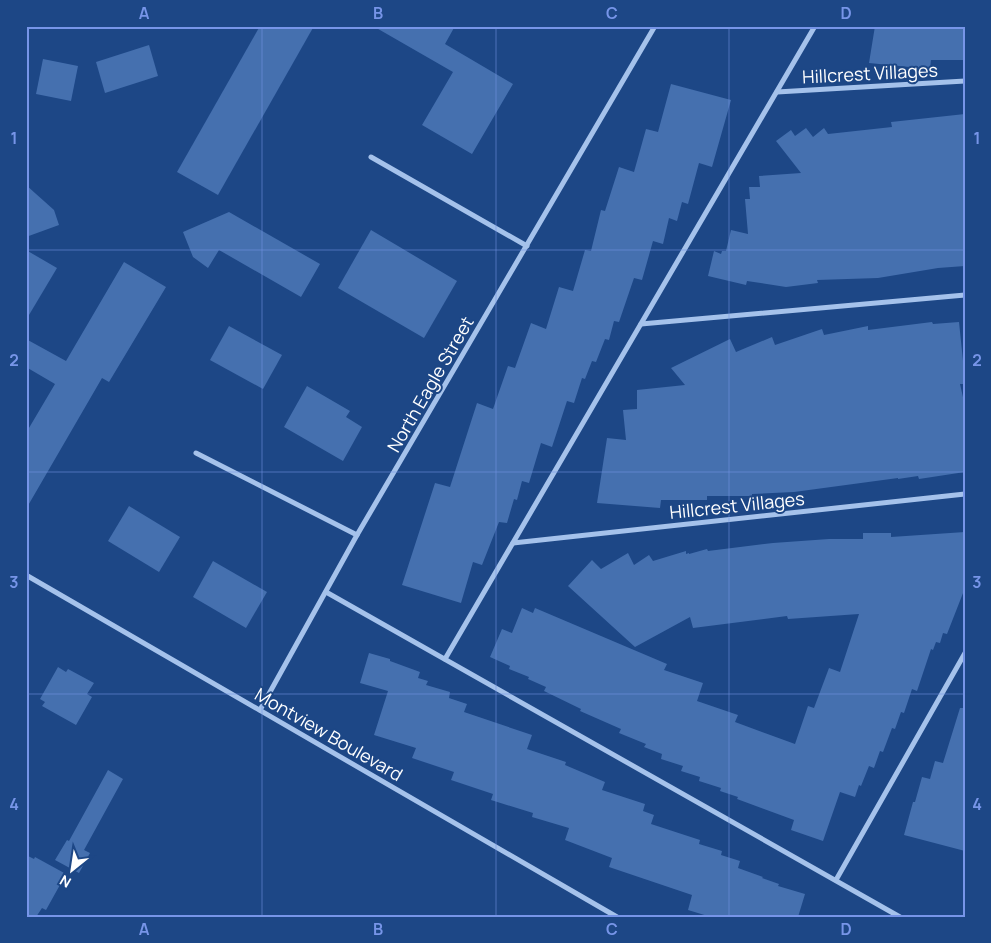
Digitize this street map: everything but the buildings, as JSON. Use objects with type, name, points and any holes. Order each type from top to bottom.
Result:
[{"type":"street","name":"North Eagle Street","points":[[260,710],[357,535],[655,26]]},
{"type":"street","name":"Hillcrest Villages","points":[[445,659],[815,26]]},
{"type":"street","name":"Hillcrest Villages","points":[[777,92],[965,81]]},
{"type":"street","points":[[371,157],[527,246]]},
{"type":"street","points":[[641,324],[965,295]]},
{"type":"street","points":[[196,453],[357,535]]},
{"type":"street","name":"Hillcrest Villages","points":[[513,543],[965,494]]},
{"type":"street","name":"Montview Boulevard","points":[[26,575],[617,917]]},
{"type":"street","points":[[326,592],[900,917]]},
{"type":"street","points":[[836,880],[965,653]]}]
